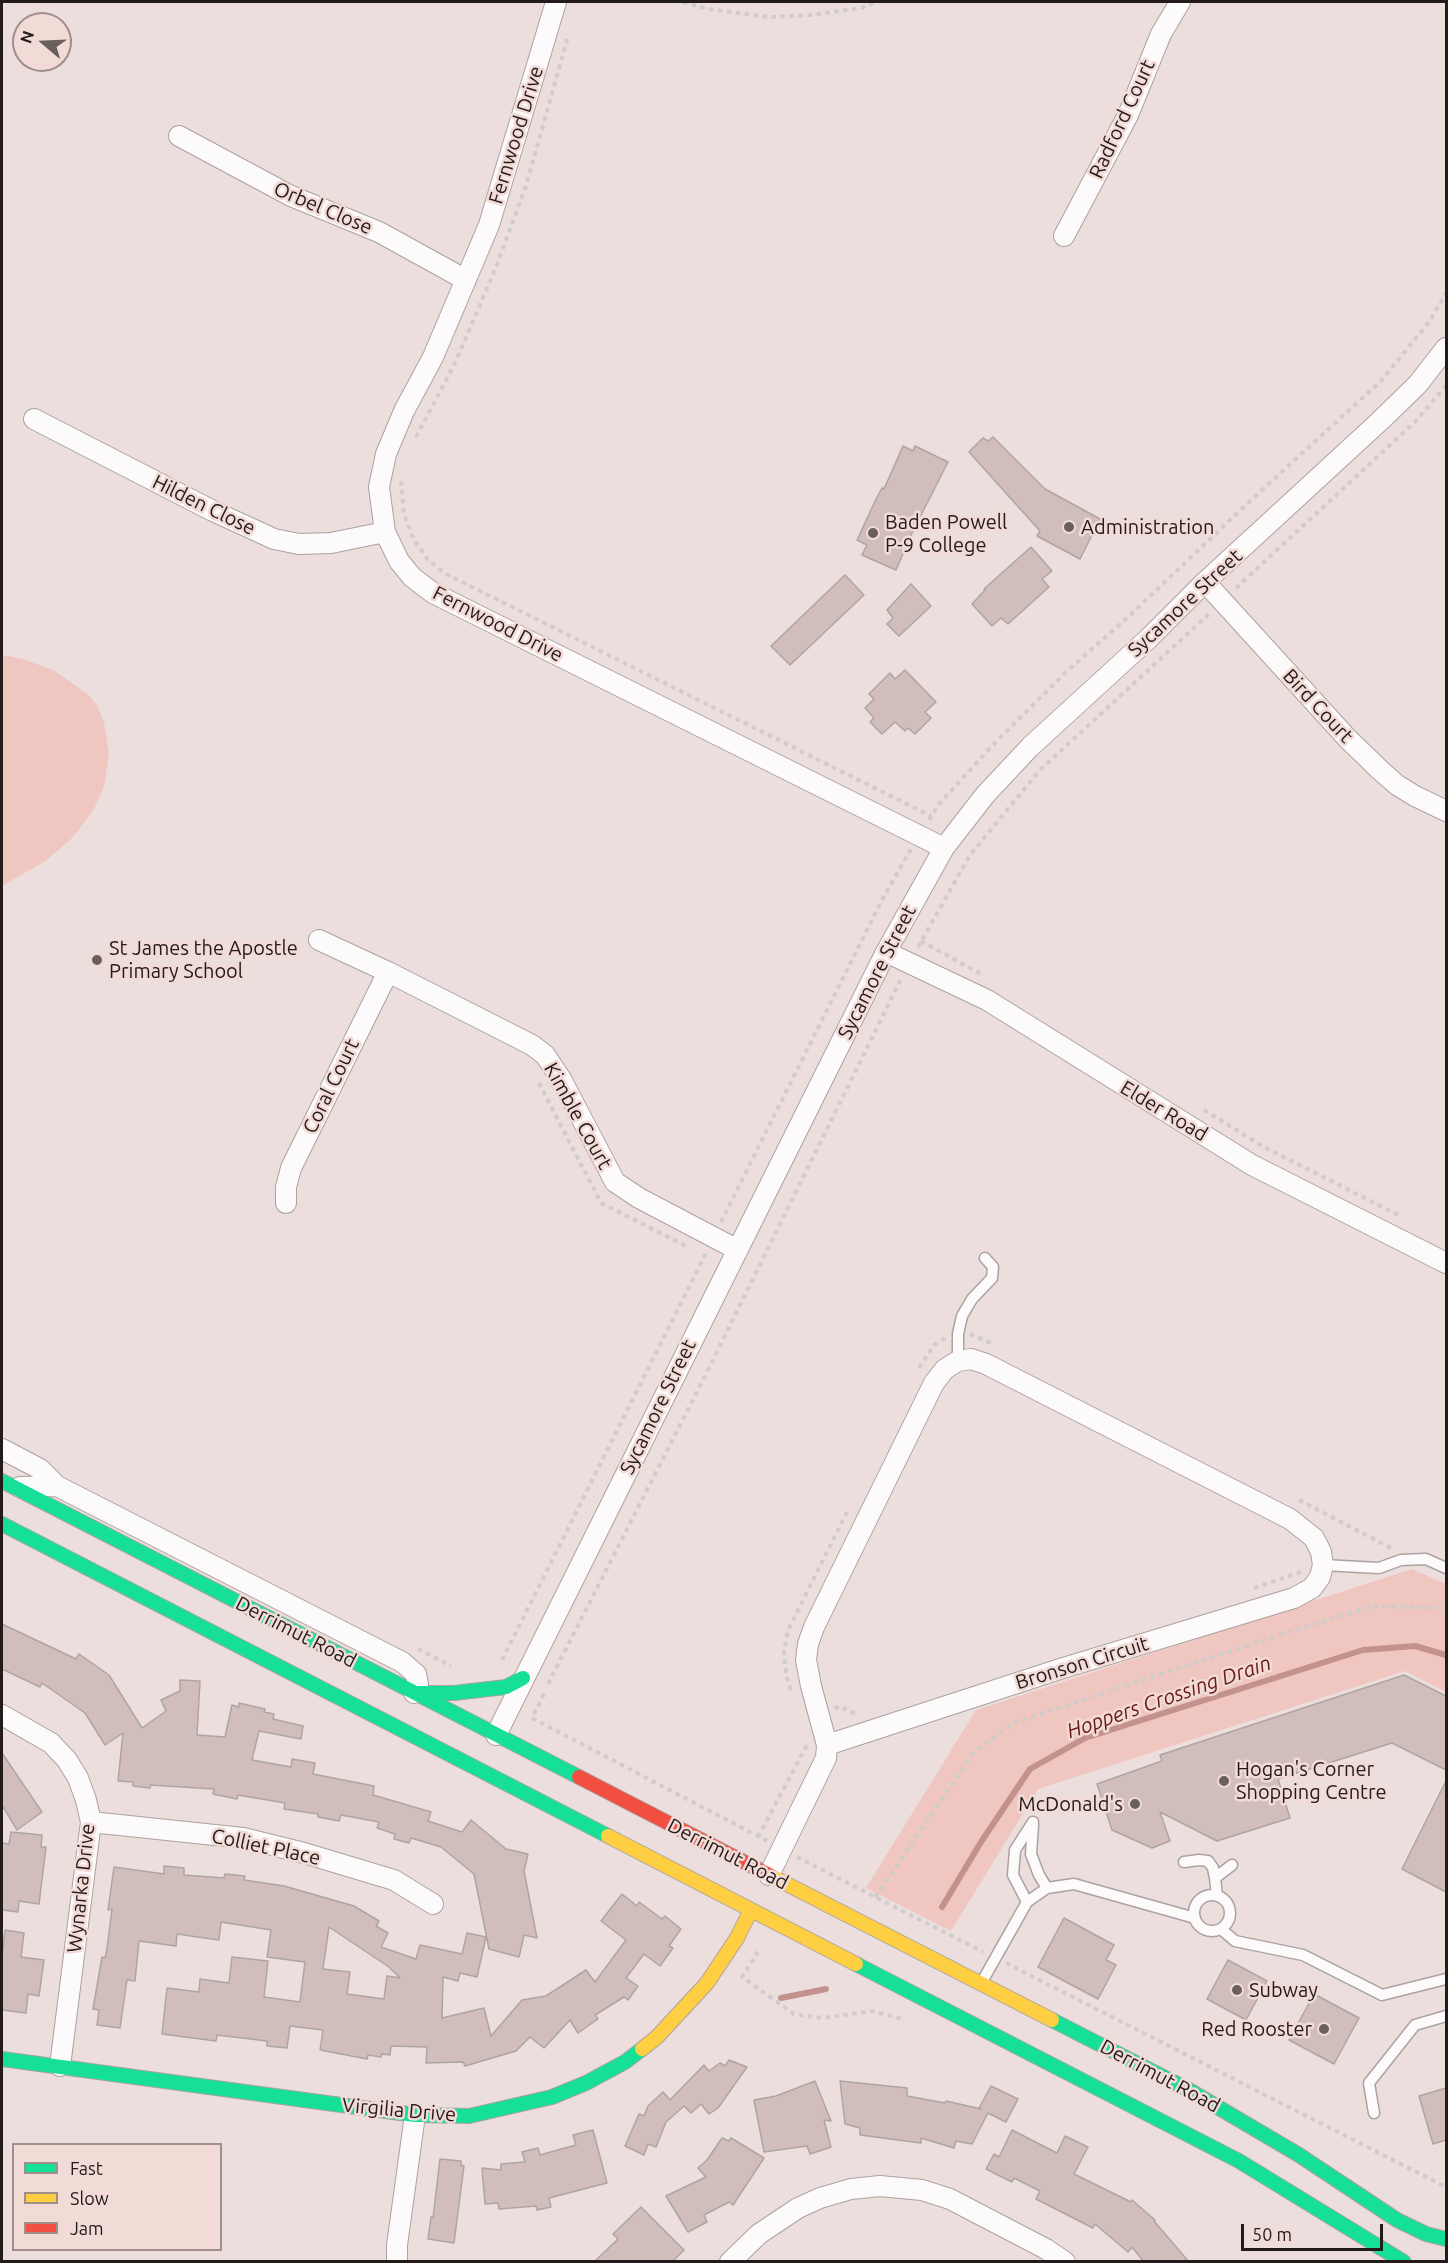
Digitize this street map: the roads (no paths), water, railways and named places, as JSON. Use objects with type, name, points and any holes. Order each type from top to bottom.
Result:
[{"type":"main road","name":"Derrimut Road","points":[[8,1484],[414,1693],[494,1739],[980,1988],[1187,2089],[1299,2155],[1397,2220],[1426,2234],[1446,2239]]},
{"type":"main road","name":"Derrimut Road","points":[[2,1524],[173,1612],[481,1764],[967,2015],[1239,2160],[1404,2262]]},
{"type":"main road","points":[[140,1552],[167,1577],[175,1590],[173,1612]]},
{"type":"main road","points":[[414,1693],[454,1693],[506,1687],[524,1678]]},
{"type":"main road","name":"Virgilia Drive","points":[[2,2059],[415,2115],[469,2116],[515,2107],[552,2097],[586,2083],[625,2062],[657,2037],[707,1983],[737,1938],[753,1906]]},
{"type":"main road","points":[[1226,2112],[1233,2138],[1273,2181]]},
{"type":"street","name":"Fernwood Drive","points":[[556,2],[489,225],[433,357],[404,411],[386,454],[379,487],[385,532],[399,561],[412,577],[433,593],[944,848]]},
{"type":"street","name":"Radford Court","points":[[1064,236],[1128,115],[1161,34],[1180,2]]},
{"type":"street","name":"Orbel Close","points":[[179,136],[291,196],[379,232],[466,280]]},
{"type":"street","name":"Sycamore Street","points":[[494,1739],[736,1249],[886,952],[944,848],[985,795],[1030,747],[1380,421],[1418,384],[1446,348]]},
{"type":"street","name":"Hilden Close","points":[[34,419],[274,539],[299,544],[332,543],[385,532]]},
{"type":"street","name":"Bird Court","points":[[1205,582],[1348,739],[1381,771],[1397,785],[1446,811]]},
{"type":"street","name":"Kimble Court","points":[[319,940],[510,1032],[545,1055],[561,1078],[615,1182],[639,1198],[736,1249]]},
{"type":"street","name":"Elder Road","points":[[886,952],[987,1000],[1252,1165],[1446,1263]]},
{"type":"street","name":"Coral Court","points":[[286,1203],[286,1187],[291,1168],[388,972]]},
{"type":"street","points":[[767,1879],[822,1768],[808,1673],[808,1644],[814,1627],[934,1383],[945,1369],[958,1361],[971,1359],[986,1364],[1290,1519],[1314,1538],[1321,1552],[1323,1564]]},
{"type":"street","points":[[2,1449],[40,1469],[57,1486],[402,1662],[416,1674],[418,1684],[414,1693]]},
{"type":"street","points":[[8,1484],[57,1486]]},
{"type":"street","name":"Bronson Circuit","points":[[818,1743],[1294,1598],[1312,1588],[1320,1577],[1323,1564]]},
{"type":"street","name":"Wynarka Drive","points":[[2,1714],[51,1743],[67,1760],[78,1778],[91,1822],[60,2066]]},
{"type":"street","name":"Colliet Place","points":[[91,1822],[253,1840],[394,1880],[433,1904]]},
{"type":"street","points":[[397,2262],[397,2244],[415,2115]]},
{"type":"street","points":[[730,2262],[759,2234],[798,2208],[851,2189],[880,2186],[922,2190],[950,2199],[1046,2249],[1065,2262]]},
{"type":"lane","points":[[958,1361],[958,1334],[962,1317],[972,1299],[992,1278],[993,1267],[985,1258]]},
{"type":"lane","points":[[1323,1564],[1379,1568],[1401,1560],[1426,1559],[1446,1568]]},
{"type":"lane","points":[[1027,1902],[1013,1875],[1015,1850],[1033,1822],[1031,1854],[1047,1888]]},
{"type":"lane","points":[[1184,1862],[1208,1861],[1214,1868],[1217,1896]]},
{"type":"lane","points":[[1215,1878],[1232,1865]]},
{"type":"lane","points":[[980,1988],[1027,1902],[1047,1888],[1074,1884],[1195,1918],[1203,1929],[1209,1931],[1221,1929],[1229,1919],[1230,1912],[1228,1905],[1217,1896],[1209,1895],[1197,1903],[1195,1918]]},
{"type":"lane","points":[[1221,1929],[1235,1941],[1303,1955],[1382,1995],[1446,1979]]},
{"type":"lane","points":[[1374,2113],[1369,2083],[1415,2025],[1446,2016]]},
{"type":"waterway","name":"Hoppers Crossing Drain","points":[[942,1907],[981,1842],[1030,1769],[1085,1738],[1363,1650],[1415,1646],[1446,1655]]},
{"type":"waterway","name":"Hoppers Crossing Drain","points":[[781,1998],[826,1989]]},
{"type":"place","name":"Administration","points":[[1069,527]]},
{"type":"place","name":"Baden Powell P-9 College","points":[[873,533]]},
{"type":"place","name":"St James the Apostle Primary School","points":[[97,960]]},
{"type":"place","name":"Hogan's Corner Shopping Centre","points":[[1224,1781]]},
{"type":"place","name":"McDonald's","points":[[1135,1804]]},
{"type":"place","name":"Subway","points":[[1237,1990]]},
{"type":"place","name":"Red Rooster","points":[[1324,2029]]}]
